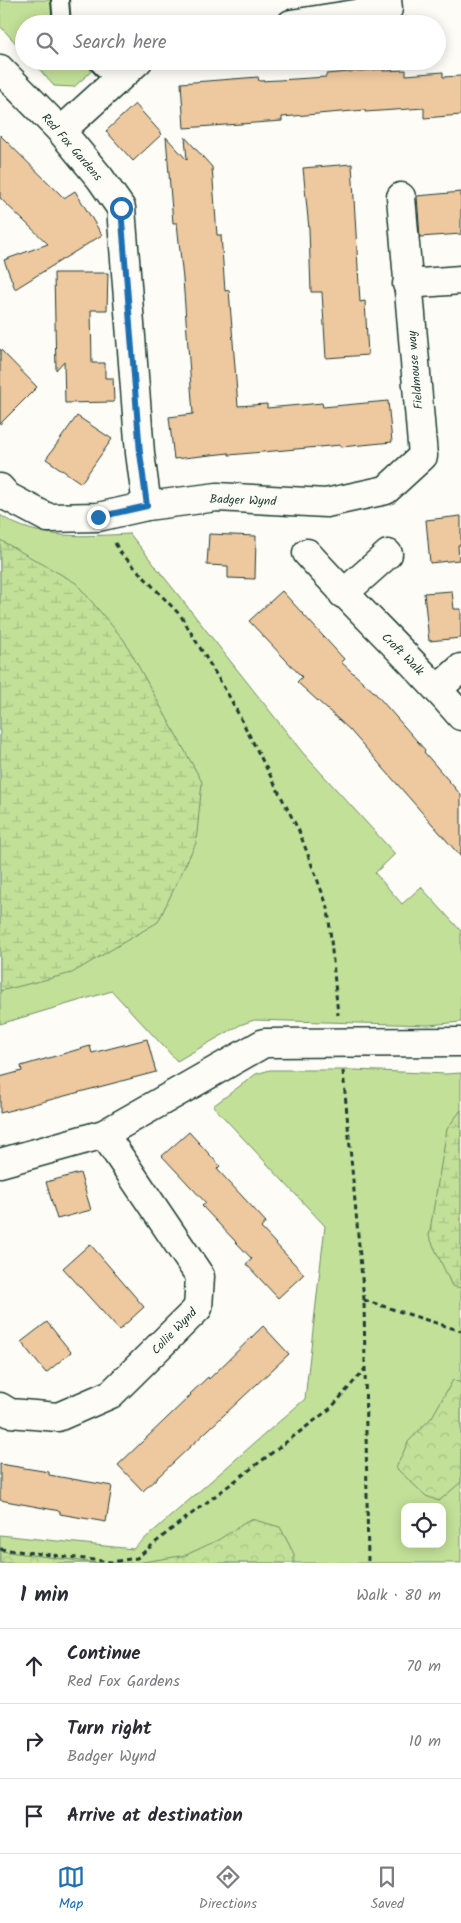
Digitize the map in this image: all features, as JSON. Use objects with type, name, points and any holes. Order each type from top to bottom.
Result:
[{"type":"street","points":[[349,15],[388,9],[387,0]]},
{"type":"street","name":"Red Fox Gardens","points":[[0,69],[61,131],[100,178],[121,208],[140,453],[147,506]]},
{"type":"street","points":[[61,131],[129,70]]},
{"type":"street","name":"Fieldmouse way","points":[[401,197],[423,456]]},
{"type":"street","points":[[407,284],[461,280]]},
{"type":"street","name":"Badger Wynd","points":[[0,488],[8,497],[48,518],[98,517],[147,506],[217,497],[326,503],[386,490],[423,456]]},
{"type":"street","name":"Croft Walk","points":[[307,553],[343,594],[438,689],[461,716]]},
{"type":"street","points":[[343,594],[388,554]]},
{"type":"street","points":[[438,689],[461,668]]},
{"type":"street","points":[[0,1163],[104,1134],[264,1043],[461,1042]]},
{"type":"street","name":"Collie Wynd","points":[[0,1407],[10,1413],[58,1417],[111,1394],[198,1308],[200,1276],[104,1134]]},
{"type":"lane","points":[[60,0],[61,15]]},
{"type":"lane","points":[[105,70],[116,82]]},
{"type":"path","points":[[364,1300],[461,1331]]},
{"type":"path","points":[[0,1549],[112,1562],[137,1558],[169,1531],[331,1408],[365,1369]]},
{"type":"green space","points":[[0,0],[54,0],[55,15],[15,15],[15,42],[0,26]]},
{"type":"green space","points":[[40,70],[93,70],[74,87],[54,86]]},
{"type":"green space","points":[[0,515],[30,529],[46,533],[80,536],[130,534],[303,753],[395,854],[375,873],[402,904],[421,887],[461,931],[461,1022],[429,1025],[254,1020],[240,1025],[177,1061],[112,991],[0,1024]]},
{"type":"green space","points":[[0,540],[76,583],[124,640],[202,782],[196,843],[158,922],[72,973],[0,991]]},
{"type":"green space","points":[[270,1070],[461,1073],[461,1563],[0,1563],[0,1535],[133,1549],[305,1399],[325,1226],[213,1106],[256,1074]]},
{"type":"green space","points":[[461,1110],[461,1288],[452,1286],[429,1236],[447,1129]]},
{"type":"green space","points":[[453,1380],[461,1383],[461,1482],[439,1501],[426,1496],[396,1468],[408,1442],[432,1417]]},
{"type":"green space","points":[[251,1519],[280,1527],[294,1554],[294,1563],[137,1563],[186,1555],[218,1540]]},
{"type":"green space","points":[[0,1551],[96,1563],[0,1563]]},
{"type":"building","points":[[372,70],[406,70],[406,75],[443,72],[443,77],[461,76],[461,115],[424,118],[424,108],[365,112],[365,110],[282,117],[282,121],[184,128],[181,83],[258,77],[259,81],[326,77],[326,74]]},
{"type":"building","points":[[135,104],[162,134],[133,161],[106,131]]},
{"type":"building","points":[[0,135],[64,198],[75,191],[102,235],[15,289],[4,260],[48,244],[0,198]]},
{"type":"building","points":[[166,137],[187,160],[185,137],[212,167],[217,235],[221,235],[225,291],[229,290],[238,406],[267,404],[267,408],[322,403],[323,407],[388,401],[392,442],[229,455],[229,453],[174,459],[169,417],[193,414],[183,279],[177,223],[173,223]]},
{"type":"building","points":[[352,164],[360,302],[365,301],[368,355],[326,358],[322,292],[311,292],[309,229],[303,168]]},
{"type":"building","points":[[461,192],[461,234],[420,237],[417,196]]},
{"type":"building","points":[[54,273],[108,273],[107,310],[91,310],[92,363],[105,363],[105,378],[113,378],[114,402],[65,403],[64,361],[56,370]]},
{"type":"building","points":[[0,349],[37,387],[0,424]]},
{"type":"building","points":[[77,416],[112,439],[81,483],[46,459]]},
{"type":"building","points":[[461,516],[461,545],[458,545],[459,560],[430,563],[426,520]]},
{"type":"building","points":[[209,534],[256,536],[255,579],[228,578],[228,566],[207,565]]},
{"type":"building","points":[[282,591],[344,659],[341,662],[374,692],[425,750],[424,752],[461,795],[461,857],[349,729],[297,682],[302,677],[249,621]]},
{"type":"building","points":[[452,591],[454,609],[461,609],[461,638],[429,641],[424,593]]},
{"type":"building","points":[[147,1039],[156,1072],[0,1113],[0,1077],[22,1071],[21,1066],[90,1046],[92,1053]]},
{"type":"building","points":[[189,1132],[220,1166],[217,1169],[266,1222],[261,1228],[304,1274],[278,1298],[246,1264],[252,1259],[202,1206],[206,1203],[162,1156]]},
{"type":"building","points":[[80,1173],[91,1210],[57,1219],[46,1182]]},
{"type":"building","points":[[90,1244],[144,1307],[119,1330],[63,1268]]},
{"type":"building","points":[[47,1322],[71,1352],[46,1373],[21,1342]]},
{"type":"building","points":[[263,1326],[289,1354],[143,1491],[118,1465]]},
{"type":"building","points":[[0,1464],[49,1472],[49,1475],[112,1486],[106,1522],[60,1514],[60,1511],[0,1500]]},
{"type":"route","points":[[98,517],[147,506],[140,453],[121,208]]}]
